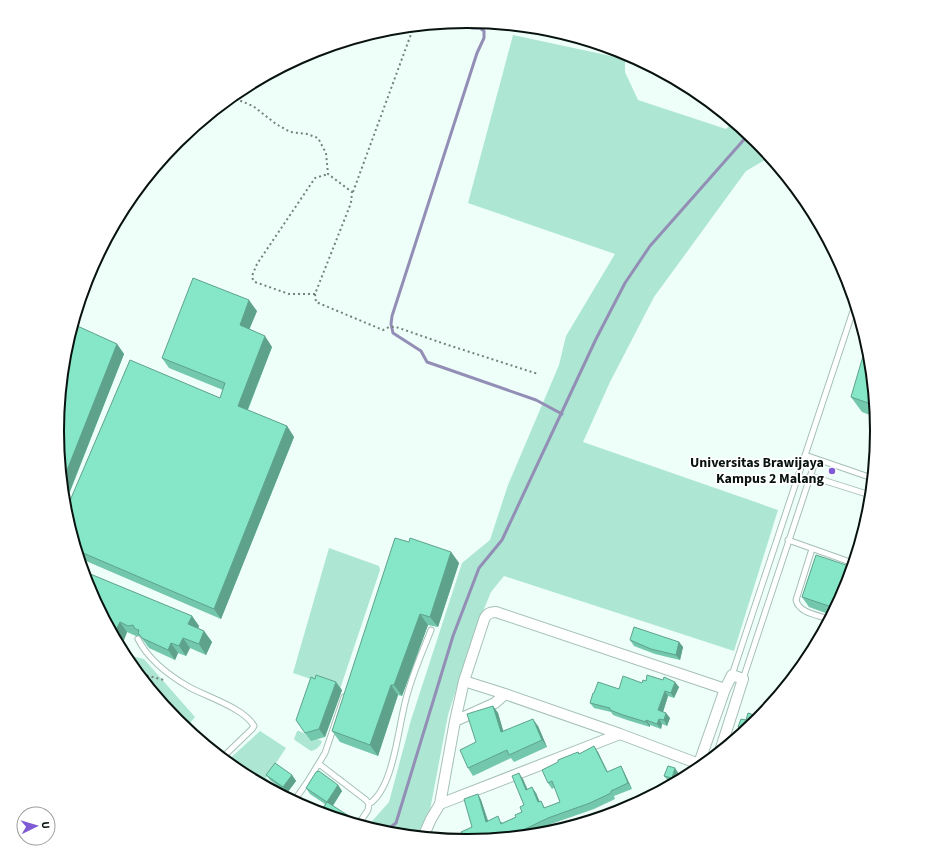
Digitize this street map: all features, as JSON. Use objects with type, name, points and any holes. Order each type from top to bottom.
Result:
[{"type":"street","points":[[424,832],[440,804],[464,681],[485,617],[490,613],[496,612],[725,689]]},
{"type":"street","points":[[701,759],[725,689],[732,675],[743,680],[723,742]]},
{"type":"street","points":[[464,681],[620,734],[692,765]]},
{"type":"street","points":[[455,721],[495,703],[504,694]]},
{"type":"street","points":[[440,804],[620,734]]},
{"type":"lane","points":[[732,675],[852,314]]},
{"type":"lane","points":[[805,455],[867,476]]},
{"type":"lane","points":[[743,680],[816,458]]},
{"type":"lane","points":[[810,476],[865,493]]},
{"type":"lane","points":[[788,540],[848,561]]},
{"type":"lane","points":[[812,549],[796,600],[797,605],[801,610],[824,617]]},
{"type":"lane","points":[[361,820],[368,810],[369,804],[377,798],[383,789],[388,775],[406,699],[431,630]]},
{"type":"lane","points":[[138,639],[142,648],[151,658],[172,675],[189,687],[231,708],[251,722],[254,726],[252,729],[226,754]]},
{"type":"lane","points":[[297,796],[319,764],[346,691]]},
{"type":"lane","points":[[319,764],[366,800],[369,804]]},
{"type":"path","points":[[412,31],[352,192],[351,204],[315,294],[316,302],[384,330],[389,327],[396,327],[538,374]]},
{"type":"path","points":[[238,100],[253,106],[276,124],[290,132],[307,134],[318,138],[326,153],[328,174],[352,192]]},
{"type":"path","points":[[315,294],[289,294],[255,282],[252,276],[257,264],[315,178],[328,174]]},
{"type":"green space","points":[[513,35],[616,57],[625,61],[625,72],[638,100],[726,129],[729,126],[751,146],[764,160],[746,171],[654,297],[610,382],[583,442],[778,510],[734,651],[504,576],[491,592],[474,633],[448,715],[430,810],[419,831],[414,831],[371,822],[389,802],[411,720],[462,563],[490,540],[508,485],[559,365],[566,336],[615,254],[468,203]]},
{"type":"green space","points":[[329,548],[379,566],[380,570],[340,689],[293,673]]},
{"type":"green space","points":[[132,656],[144,659],[195,717],[190,723],[182,716],[164,697]]},
{"type":"green space","points":[[260,731],[286,748],[266,778],[276,786],[231,758]]},
{"type":"green space","points":[[297,731],[322,741],[321,745],[311,751],[294,739]]},
{"type":"building","points":[[193,278],[249,300],[240,325],[265,336],[238,406],[287,426],[214,609],[82,553],[71,510],[70,501],[130,360],[220,398],[225,383],[162,358]]},
{"type":"building","points":[[77,326],[117,344],[66,473],[64,457],[64,405],[71,352]]},
{"type":"building","points":[[863,357],[869,403],[851,397]]},
{"type":"building","points":[[395,538],[409,542],[410,538],[451,552],[430,617],[420,614],[394,685],[391,685],[370,745],[332,731]]},
{"type":"building","points":[[816,555],[846,565],[829,606],[802,597]]},
{"type":"building","points":[[90,574],[192,616],[188,624],[204,631],[199,644],[183,638],[179,646],[171,643],[168,650],[142,638],[138,633],[139,630],[135,629],[133,625],[128,626],[120,622],[116,630]]},
{"type":"building","points":[[634,627],[679,642],[676,655],[651,649],[630,640]]},
{"type":"building","points":[[316,675],[336,682],[319,729],[305,733],[296,720],[311,677],[315,679]]},
{"type":"building","points":[[647,675],[663,680],[664,677],[675,682],[671,693],[665,691],[658,710],[666,713],[664,720],[659,719],[657,724],[623,715],[610,710],[610,708],[590,703],[598,682],[619,689],[623,676],[642,683],[643,680],[646,681]]},
{"type":"building","points":[[493,706],[501,732],[533,719],[542,740],[509,755],[507,750],[468,768],[460,750],[476,742],[467,714]]},
{"type":"building","points":[[748,713],[752,714],[738,727],[741,719],[746,720]]},
{"type":"building","points":[[594,746],[607,772],[621,766],[628,783],[590,803],[548,818],[523,830],[462,834],[461,832],[472,827],[464,799],[478,794],[486,822],[498,816],[501,824],[516,817],[515,815],[522,812],[520,807],[524,805],[512,776],[519,773],[526,790],[532,787],[538,802],[541,801],[544,808],[560,802],[552,781],[548,783],[542,770],[558,762],[558,760],[578,752],[579,754]]},
{"type":"building","points":[[275,763],[292,775],[283,787],[266,775]]},
{"type":"building","points":[[668,766],[675,768],[672,777],[664,776]]},
{"type":"building","points":[[319,771],[338,785],[327,802],[306,788],[316,772]]},
{"type":"building","points":[[327,802],[349,816],[337,813],[323,808]]},
{"type":"waterway","points":[[481,29],[484,31],[484,38],[477,53],[392,316],[391,324],[393,333],[421,351],[427,362],[536,400],[562,414]]},
{"type":"waterway","points":[[391,827],[396,823],[453,636],[479,568],[502,540],[596,339],[625,283],[650,246],[744,139]]},
{"type":"place","name":"Universitas Brawijaya Kampus 2 Malang","points":[[832,471]]}]
